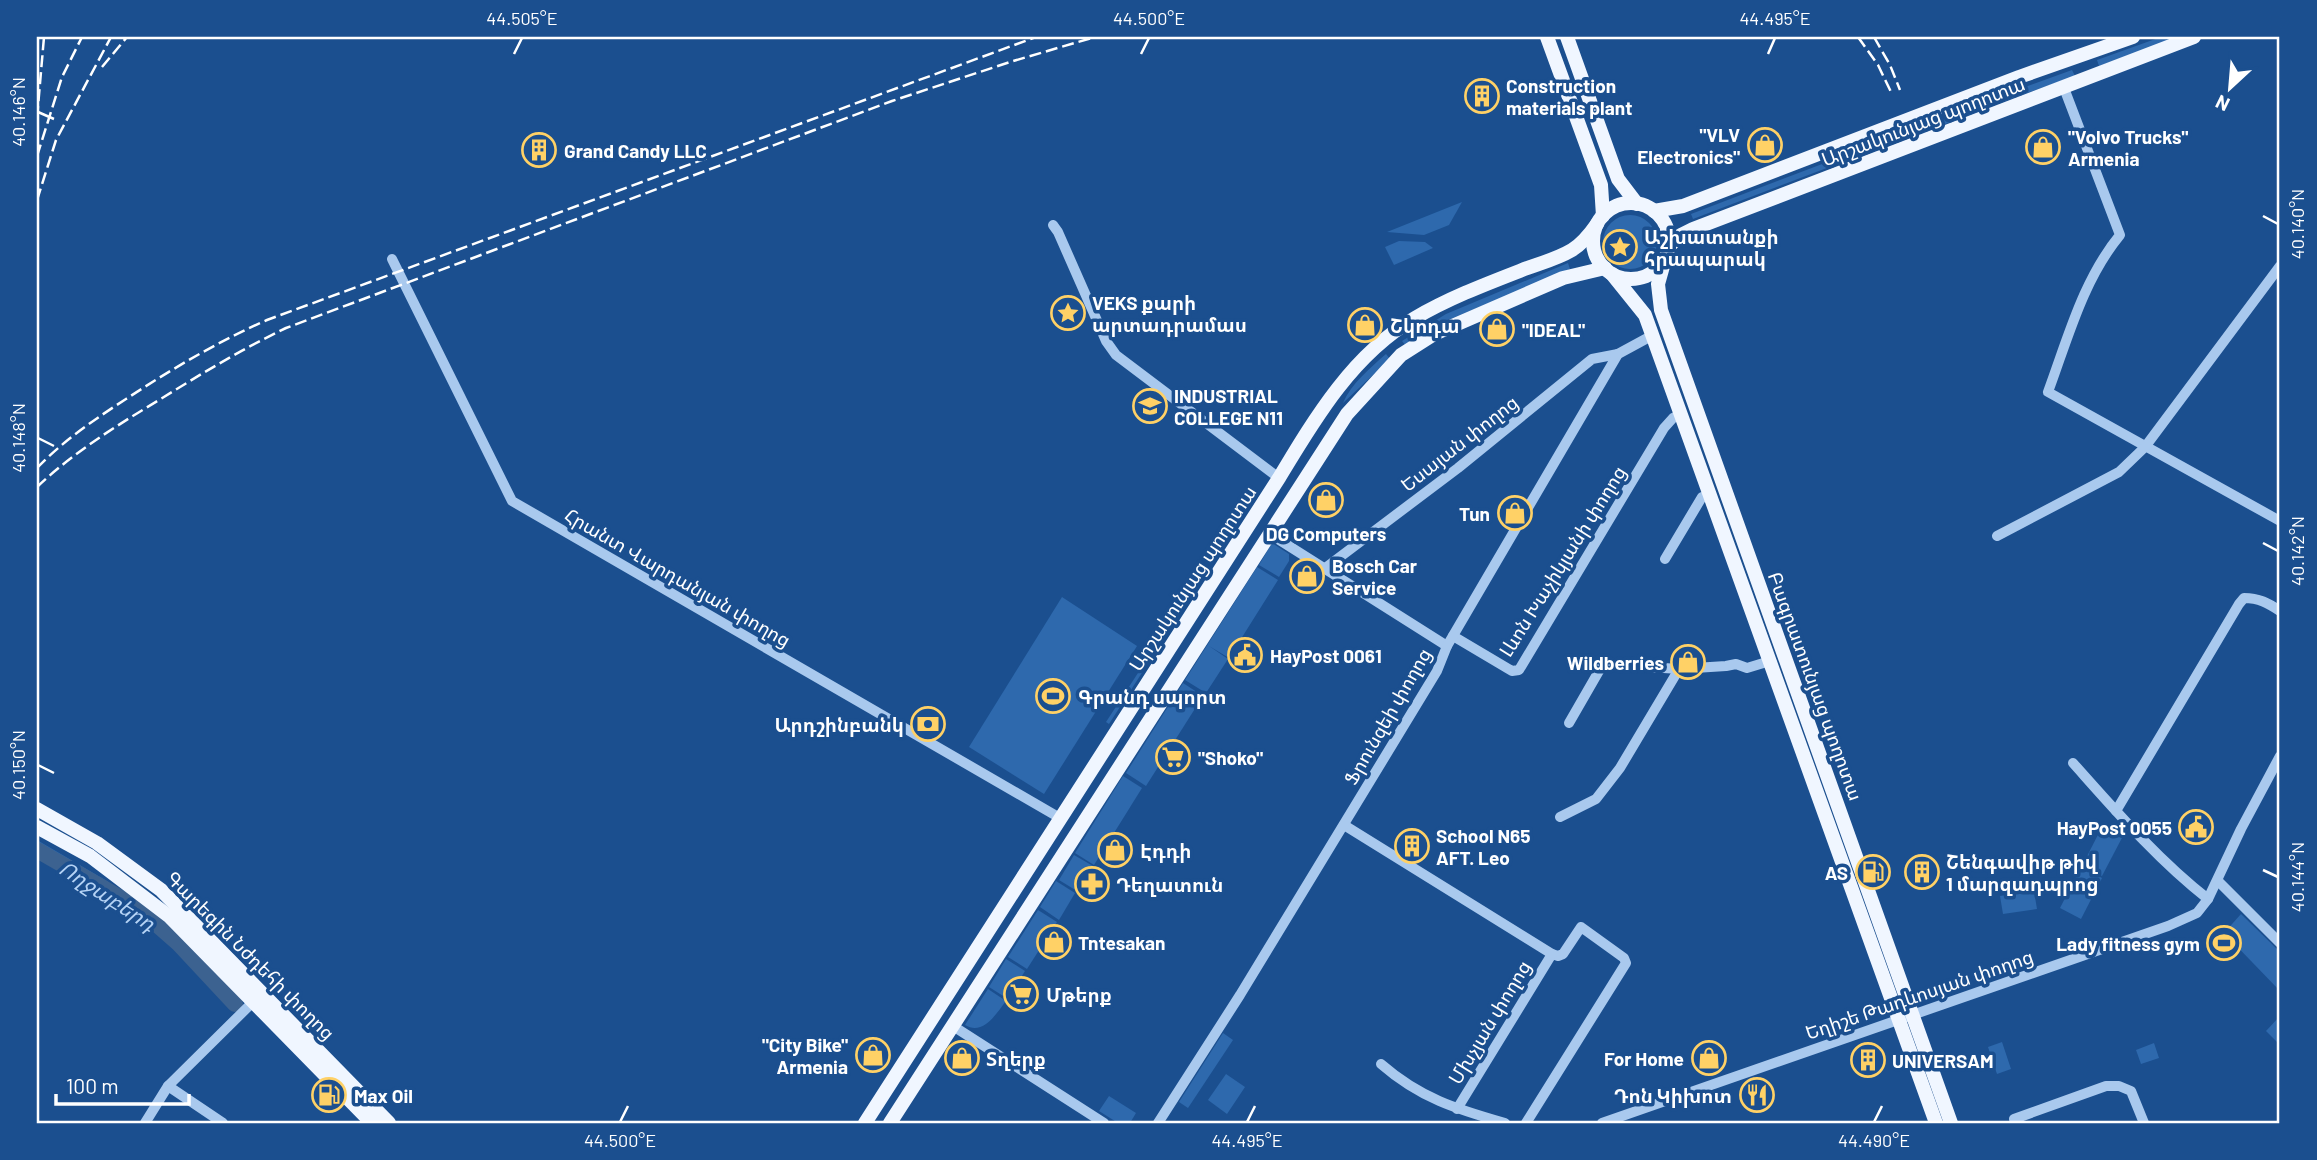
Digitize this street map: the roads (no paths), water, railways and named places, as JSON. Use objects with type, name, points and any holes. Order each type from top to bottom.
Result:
[{"type":"main road","points":[[1547,37],[1601,185],[1600,220],[1594,233],[1595,252],[1609,271],[1624,278],[1636,278],[1657,269],[1667,252],[1666,226],[1654,211],[1637,204],[1618,205],[1600,220]]},
{"type":"main road","points":[[1567,37],[1618,179],[1637,204]]},
{"type":"main road","name":"Արշակունյաց պողոտա","points":[[1654,211],[1684,206],[2133,37]]},
{"type":"main road","name":"Արշակունյաց պողոտա","points":[[1667,252],[1681,235],[1693,229],[2191,38]]},
{"type":"main road","points":[[2073,58],[2087,65],[2087,74],[2082,81]]},
{"type":"main road","points":[[1847,144],[1844,158],[1855,167]]},
{"type":"main road","name":"Արշակունյաց պողոտա","points":[[865,1123],[1334,392],[1388,336],[1418,316],[1467,292],[1567,253],[1587,237],[1600,220]]},
{"type":"main road","name":"Բագրատունյաց պողոտա","points":[[1667,252],[1658,284],[1661,310],[1906,1017],[1936,1123]]},
{"type":"main road","points":[[890,1123],[1347,414],[1401,355],[1434,334],[1563,278],[1609,271]]},
{"type":"main road","name":"Բագրատունյաց պողոտա","points":[[1609,271],[1645,315],[1770,661],[1906,1017],[1951,1123]]},
{"type":"main road","points":[[1388,336],[1388,348],[1401,355]]},
{"type":"main road","points":[[1279,478],[1297,491]]},
{"type":"main road","name":"Գարեգին Նժդեհի փողոց","points":[[37,809],[93,850],[170,917],[258,996],[389,1123]]},
{"type":"main road","points":[[1060,818],[1079,830]]},
{"type":"main road","name":"Գարեգին Նժդեհի փողոց","points":[[37,827],[93,850]]},
{"type":"main road","name":"Գարեգին Նժդեհի փողոց","points":[[258,996],[372,1123]]},
{"type":"street","points":[[2064,88],[2120,234],[2104,254],[2083,294],[2048,392],[2280,521]]},
{"type":"street","points":[[1053,225],[1106,341],[1116,355],[1279,478]]},
{"type":"street","name":"Հրանտ Վարդանյան փողոց","points":[[392,259],[512,501],[1060,818]]},
{"type":"street","points":[[1997,536],[2119,471],[2146,447],[2280,266]]},
{"type":"street","points":[[1618,354],[1653,335]]},
{"type":"street","name":"Եսայան փողոց","points":[[1324,569],[1458,468],[1592,359],[1618,354]]},
{"type":"street","name":"Ֆրունզեի փողոց","points":[[1158,1123],[1437,671],[1447,646],[1618,354]]},
{"type":"street","name":"Լևոն Խաչիկյանի փողոց","points":[[1453,636],[1512,671],[1519,670],[1664,428],[1681,414]]},
{"type":"street","points":[[1665,559],[1702,496],[1710,495]]},
{"type":"street","points":[[1270,534],[1447,646]]},
{"type":"street","points":[[2116,811],[2244,598],[2264,601],[2280,611]]},
{"type":"street","points":[[1569,723],[1603,664],[1679,669],[1736,663],[1747,668],[1770,661]]},
{"type":"street","points":[[1560,817],[1596,799],[1620,768],[1679,669]]},
{"type":"street","name":"Եղիշե Թադևոսյան փողոց","points":[[1602,1123],[2181,921],[2197,913],[2218,881],[2241,829],[2280,757]]},
{"type":"street","points":[[2073,763],[2116,811],[2188,883],[2208,899]]},
{"type":"street","points":[[1344,825],[1552,954]]},
{"type":"street","points":[[2218,881],[2280,943]]},
{"type":"street","name":"Մխչյան փողոց","points":[[1457,1109],[1552,954],[1563,954],[1581,927],[1624,958],[1626,963],[1526,1123]]},
{"type":"street","points":[[145,1123],[168,1086],[258,996]]},
{"type":"street","points":[[953,1026],[1086,1118],[1104,1123]]},
{"type":"street","points":[[1381,1064],[1417,1091],[1457,1109],[1505,1123]]},
{"type":"street","points":[[168,1086],[223,1123]]},
{"type":"street","points":[[2014,1119],[2106,1086],[2119,1086],[2131,1091],[2144,1123]]},
{"type":"waterway","name":"Ողջաբերդ","points":[[37,850],[138,908],[179,944],[235,1004]]},
{"type":"railway","points":[[37,118],[44,37]]},
{"type":"railway","points":[[37,156],[62,77],[82,37]]},
{"type":"railway","points":[[37,200],[56,140],[111,37]]},
{"type":"railway","points":[[102,67],[127,37]]},
{"type":"railway","points":[[37,468],[103,414],[178,367],[248,328],[1036,37]]},
{"type":"railway","points":[[37,487],[81,451],[127,420],[253,344],[286,328],[892,101],[1095,37]]},
{"type":"railway","points":[[1858,37],[1878,65],[1892,94]]},
{"type":"railway","points":[[1874,37],[1900,90]]},
{"type":"place","name":"Construction materials plant","points":[[1482,96]]},
{"type":"place","name":"\"VLV Electronics\"","points":[[1765,145]]},
{"type":"place","name":"\"Volvo Trucks\" Armenia","points":[[2043,147]]},
{"type":"place","name":"Grand Candy LLC","points":[[539,150]]},
{"type":"place","name":"Աշխատանքի հրապարակ","points":[[1620,247]]},
{"type":"place","name":"VEKS քարի արտադրամաս","points":[[1068,313]]},
{"type":"place","name":"Շկոդա","points":[[1365,325]]},
{"type":"place","name":"\"IDEAL\"","points":[[1497,329]]},
{"type":"place","name":"INDUSTRIAL COLLEGE N11","points":[[1150,406]]},
{"type":"place","name":"DG Computers","points":[[1326,500]]},
{"type":"place","name":"Tun","points":[[1515,513]]},
{"type":"place","name":"Bosch Car Service","points":[[1307,576]]},
{"type":"place","name":"HayPost 0061","points":[[1245,655]]},
{"type":"place","name":"Wildberries","points":[[1688,662]]},
{"type":"place","name":"Գրանդ սպորտ","points":[[1053,696]]},
{"type":"place","name":"Արդշինբանկ","points":[[928,724]]},
{"type":"place","name":"\"Shoko\"","points":[[1173,757]]},
{"type":"place","name":"HayPost 0055","points":[[2196,827]]},
{"type":"place","name":"School N65 AFT. Leo","points":[[1412,846]]},
{"type":"place","name":"Էդդի","points":[[1115,850]]},
{"type":"place","name":"AS","points":[[1873,872]]},
{"type":"place","name":"Շենգավիթ թիվ 1 մարզադպրոց","points":[[1922,872]]},
{"type":"place","name":"Դեղատուն","points":[[1092,884]]},
{"type":"place","name":"Tntesakan","points":[[1054,942]]},
{"type":"place","name":"Lady fitness gym","points":[[2224,943]]},
{"type":"place","name":"Մթերք","points":[[1021,994]]},
{"type":"place","name":"\"City Bike\" Armenia","points":[[873,1055]]},
{"type":"place","name":"Տղերք","points":[[962,1058]]},
{"type":"place","name":"For Home","points":[[1709,1058]]},
{"type":"place","name":"UNIVERSAM","points":[[1868,1060]]},
{"type":"place","name":"Max Oil","points":[[329,1095]]},
{"type":"place","name":"Դոն Կիխոտ","points":[[1757,1095]]}]
